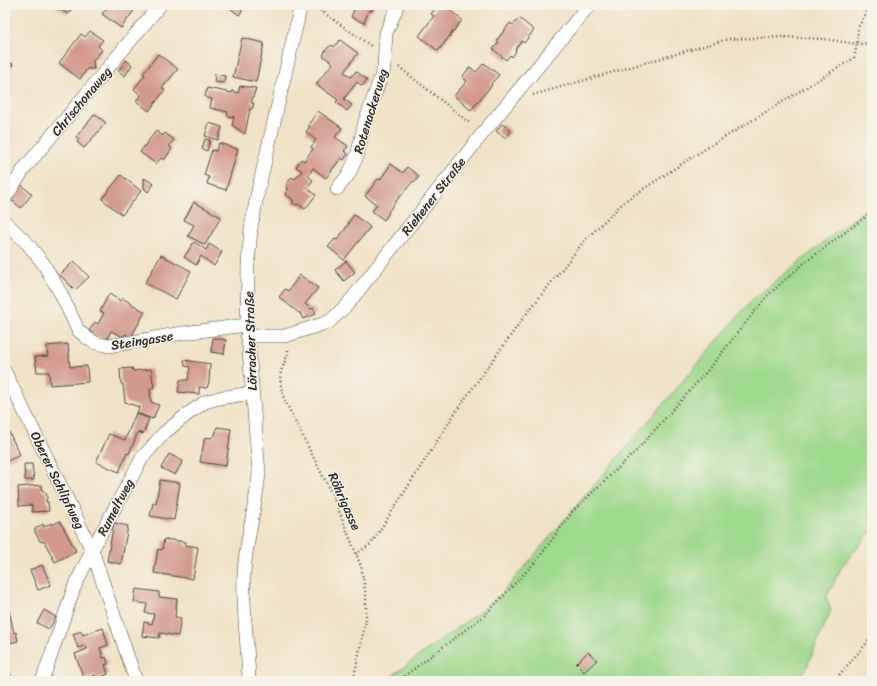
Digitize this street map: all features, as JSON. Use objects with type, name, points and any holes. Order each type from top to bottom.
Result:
[{"type":"street","name":"Chrischonaweg","points":[[5,198],[24,169],[160,5]]},
{"type":"street","name":"Lörracher Straße","points":[[249,681],[244,574],[259,473],[247,330],[248,265],[251,228],[258,191],[301,5]]},
{"type":"street","name":"Rotenackerweg","points":[[337,189],[349,174],[357,156],[364,122],[384,68],[386,33],[398,5]]},
{"type":"street","name":"Riehener Straße","points":[[247,330],[285,336],[329,322],[347,305],[483,133],[589,5]]},
{"type":"street","name":"Steingasse","points":[[5,222],[27,243],[43,263],[61,294],[78,330],[96,344],[109,346],[183,333],[247,330]]},
{"type":"street","name":"Oberer Schlipfweg","points":[[5,372],[92,550],[136,681]]},
{"type":"street","name":"Rumeltweg","points":[[42,681],[74,588],[92,550],[142,458],[164,433],[188,413],[205,402],[219,398],[252,393]]},
{"type":"path","points":[[313,5],[385,56],[483,133]]},
{"type":"path","points":[[356,554],[371,544],[459,407],[524,317],[585,240],[625,201],[701,152],[854,58],[858,28],[870,5]]},
{"type":"path","points":[[531,96],[728,39],[782,37],[825,38],[857,44],[872,43]]},
{"type":"path","points":[[398,681],[485,615],[538,559],[572,512],[636,451],[703,376],[767,296],[803,264],[872,212]]},
{"type":"path","name":"Röhrigasse","points":[[285,336],[288,345],[288,352],[282,367],[280,385],[284,399],[332,496],[361,566],[366,596],[366,620],[353,681]]},
{"type":"path","points":[[834,681],[872,637]]},
{"type":"green space","points":[[872,204],[872,530],[842,566],[826,598],[831,610],[805,671],[792,681],[385,681],[498,598],[752,300]]},
{"type":"building","points":[[52,5],[74,5],[68,14]]},
{"type":"building","points":[[109,5],[138,5],[121,28],[102,14]]},
{"type":"building","points":[[226,5],[246,5],[239,15]]},
{"type":"building","points":[[356,5],[374,5],[372,11],[369,10],[364,23],[351,17]]},
{"type":"building","points":[[438,5],[443,5],[462,20],[438,51],[419,36],[434,16],[431,14]]},
{"type":"building","points":[[519,18],[534,30],[524,43],[522,41],[512,57],[510,55],[506,60],[493,49],[499,42],[497,40],[510,23],[513,25]]},
{"type":"building","points":[[90,31],[103,40],[98,46],[102,50],[93,61],[94,69],[87,69],[80,79],[59,63],[81,34],[85,37]]},
{"type":"building","points":[[242,38],[264,43],[256,82],[233,77]]},
{"type":"building","points":[[340,40],[358,53],[344,72],[351,77],[356,71],[367,80],[362,86],[357,82],[344,99],[352,105],[347,111],[336,102],[338,100],[316,84],[333,63],[323,56],[326,49],[332,45],[334,47]]},
{"type":"building","points":[[158,54],[178,69],[162,88],[165,90],[149,111],[136,101],[141,95],[134,89]]},
{"type":"building","points":[[5,60],[13,64],[5,78]]},
{"type":"building","points":[[126,60],[132,65],[125,76],[118,71]]},
{"type":"building","points":[[484,63],[499,75],[471,110],[454,96],[467,81],[462,77],[470,67],[476,72]]},
{"type":"building","points":[[215,74],[225,76],[224,83],[214,82]]},
{"type":"building","points":[[240,86],[256,88],[251,103],[254,103],[252,109],[250,109],[245,134],[232,125],[234,117],[227,116],[228,112],[210,108],[212,99],[205,97],[207,88],[238,93]]},
{"type":"building","points":[[318,111],[342,128],[335,137],[348,146],[344,151],[348,154],[344,160],[341,158],[326,178],[313,168],[308,176],[313,180],[307,188],[316,195],[305,209],[298,204],[296,205],[293,203],[293,200],[285,194],[288,189],[287,183],[292,177],[295,179],[302,171],[296,167],[301,159],[304,161],[313,149],[311,147],[316,140],[306,132],[310,126],[308,125]]},
{"type":"building","points":[[95,114],[106,123],[84,148],[77,142],[79,139],[76,137]]},
{"type":"building","points":[[209,123],[222,127],[218,140],[205,136]]},
{"type":"building","points":[[502,124],[511,131],[506,138],[496,131]]},
{"type":"building","points":[[156,131],[163,136],[165,133],[174,140],[169,146],[172,149],[164,160],[161,158],[156,164],[140,152]]},
{"type":"building","points":[[205,139],[210,140],[207,151],[202,149]]},
{"type":"building","points":[[219,143],[238,149],[226,190],[207,184],[209,177],[204,175],[212,150],[216,151]]},
{"type":"building","points":[[391,164],[403,173],[407,167],[419,176],[415,182],[413,181],[400,196],[384,220],[372,211],[377,205],[365,196],[378,179],[380,180]]},
{"type":"building","points":[[121,175],[141,191],[122,215],[102,199]]},
{"type":"building","points":[[144,178],[154,184],[148,192],[144,188]]},
{"type":"building","points":[[21,185],[32,194],[21,208],[10,199]]},
{"type":"building","points":[[194,202],[221,217],[205,245],[188,236],[194,225],[184,220]]},
{"type":"building","points":[[354,215],[370,227],[344,260],[328,247],[335,239],[337,240]]},
{"type":"building","points":[[194,242],[206,250],[209,244],[222,252],[214,266],[201,256],[196,265],[184,257]]},
{"type":"building","points":[[161,255],[191,271],[176,299],[145,283]]},
{"type":"building","points":[[74,261],[89,277],[75,290],[60,275]]},
{"type":"building","points":[[346,261],[355,272],[344,281],[335,270]]},
{"type":"building","points":[[300,275],[318,288],[305,304],[311,309],[313,308],[316,314],[303,319],[300,313],[279,297],[285,289],[288,291]]},
{"type":"building","points":[[109,294],[121,301],[122,298],[145,312],[131,337],[125,334],[124,337],[111,331],[106,341],[89,331],[95,322],[98,324],[104,313],[100,311]]},
{"type":"building","points":[[213,338],[226,340],[224,354],[211,352]]},
{"type":"building","points":[[68,344],[70,367],[87,366],[88,382],[50,385],[49,372],[37,372],[35,357],[48,356],[47,346]]},
{"type":"building","points":[[184,360],[210,364],[209,382],[207,388],[199,387],[199,394],[178,392],[180,380],[188,380],[190,367],[185,366]]},
{"type":"building","points":[[132,368],[133,371],[151,369],[154,388],[150,388],[151,402],[159,405],[153,419],[137,413],[139,407],[125,402],[123,384],[121,384],[120,369]]},
{"type":"building","points":[[136,413],[149,419],[143,434],[138,432],[129,454],[127,453],[119,472],[96,462],[109,434],[125,440]]},
{"type":"building","points":[[217,427],[231,429],[226,466],[200,462],[205,437],[211,438],[215,435]]},
{"type":"building","points":[[9,432],[20,455],[5,462],[5,435]]},
{"type":"building","points":[[169,454],[183,461],[175,475],[161,468]]},
{"type":"building","points":[[24,464],[32,464],[34,480],[25,480]]},
{"type":"building","points":[[160,480],[180,483],[174,520],[150,516],[153,503],[156,503]]},
{"type":"building","points":[[42,485],[42,490],[46,493],[46,502],[48,502],[49,511],[32,512],[32,505],[19,506],[18,487]]},
{"type":"building","points":[[60,521],[76,551],[55,562],[44,541],[40,541],[35,529],[43,524],[44,527],[51,523],[52,525]]},
{"type":"building","points":[[114,523],[128,526],[121,564],[107,561]]},
{"type":"building","points":[[164,539],[186,542],[185,545],[198,547],[193,579],[154,573],[158,549],[162,550]]},
{"type":"building","points":[[42,565],[51,585],[38,590],[30,570]]},
{"type":"building","points":[[136,589],[159,592],[159,597],[177,599],[175,617],[181,618],[178,636],[160,633],[159,638],[142,636],[144,622],[152,624],[154,614],[145,613],[147,604],[134,602]]},
{"type":"building","points":[[44,610],[56,617],[49,629],[37,623]]},
{"type":"building","points":[[9,611],[14,633],[16,632],[18,641],[5,644],[5,612]]},
{"type":"building","points":[[103,628],[108,645],[100,648],[103,658],[106,657],[108,664],[105,665],[108,674],[97,679],[95,675],[84,679],[75,654],[87,649],[86,645],[78,648],[73,634],[81,631],[83,635]]},
{"type":"building","points":[[588,652],[597,660],[584,672],[576,664]]},
{"type":"building","points":[[8,663],[12,681],[5,681],[5,664]]}]
